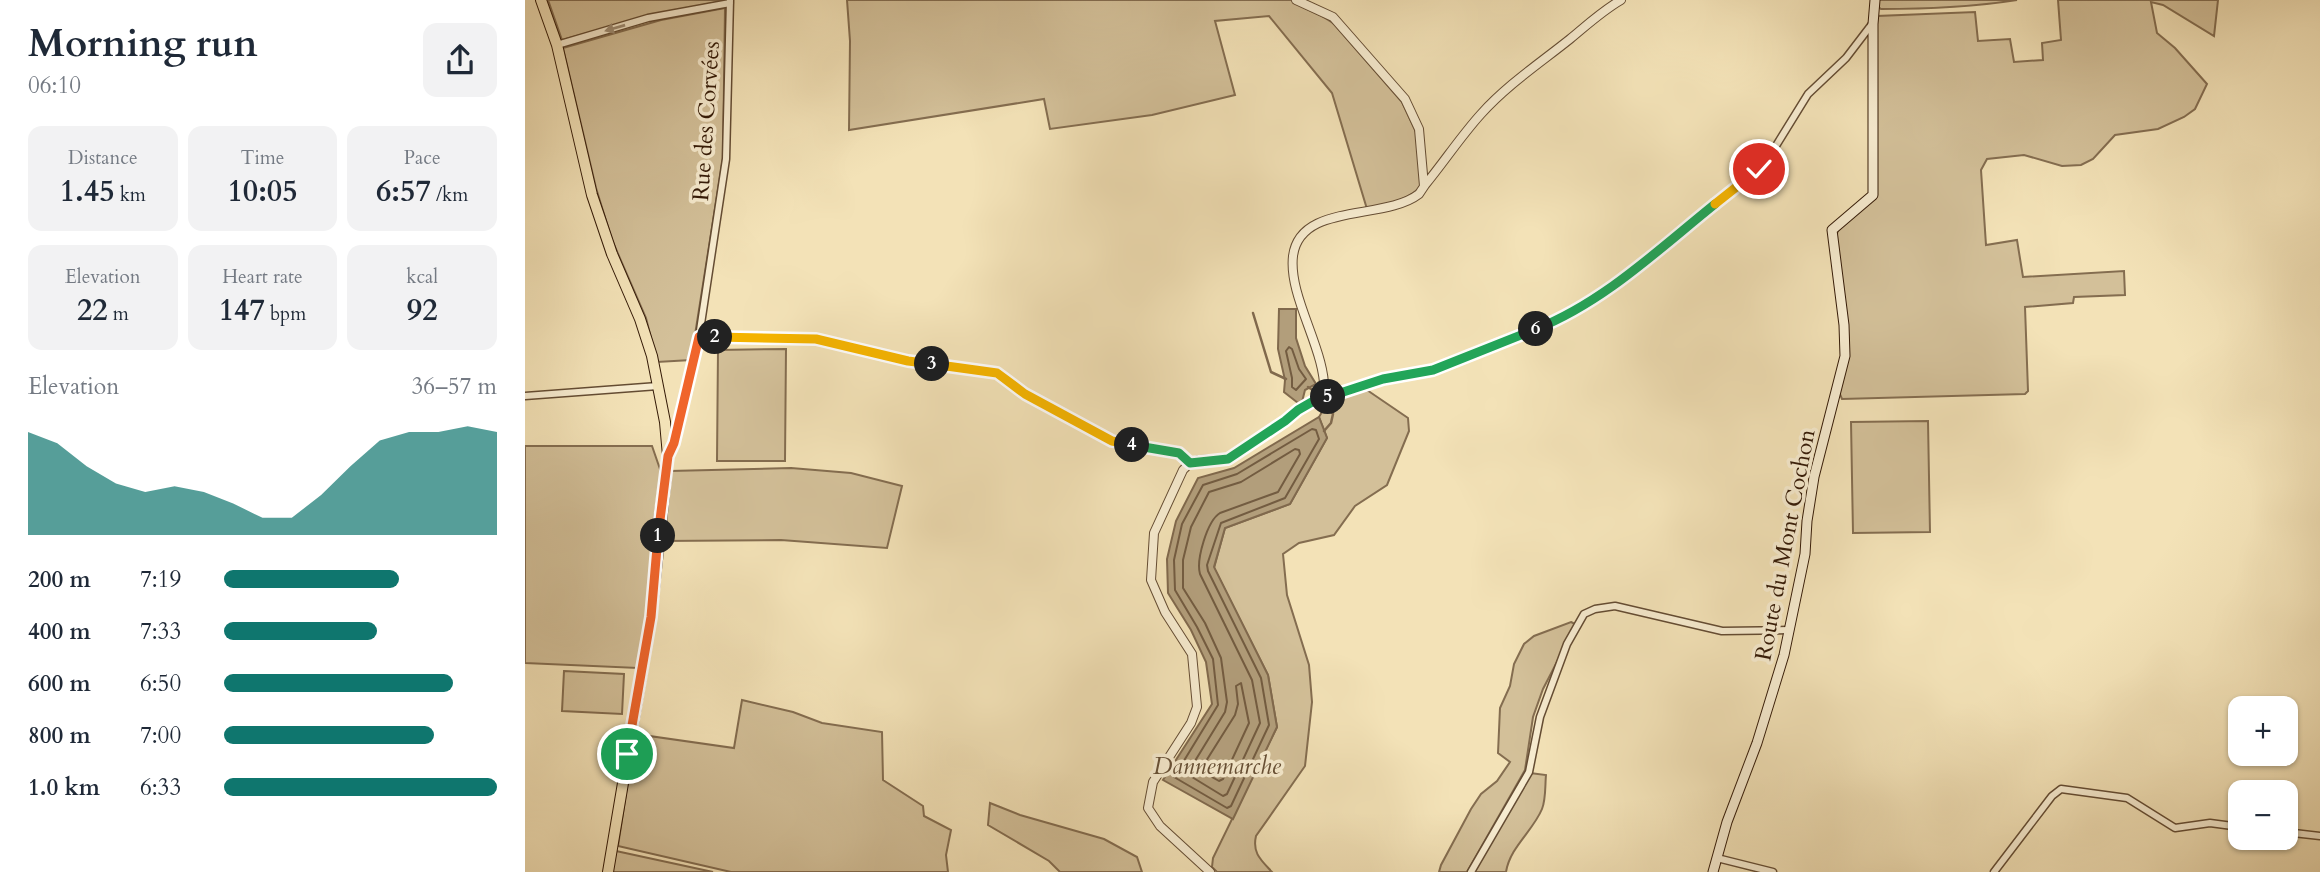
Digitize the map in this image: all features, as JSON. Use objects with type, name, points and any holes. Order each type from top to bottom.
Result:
[{"type":"main road","points":[[541,0],[557,44],[592,195],[652,356],[665,422],[668,456],[651,617],[608,872]]},
{"type":"main road","points":[[1873,24],[1875,0]]},
{"type":"main road","name":"Route du Mont Cochon","points":[[1713,872],[1784,655],[1805,554],[1814,478],[1845,356],[1844,325],[1831,238],[1832,230],[1873,195],[1873,24]]},
{"type":"street","points":[[1296,0],[1333,17],[1405,99],[1419,129],[1424,186]]},
{"type":"street","points":[[1324,395],[1325,387],[1315,346],[1296,286],[1293,255],[1307,228],[1321,220],[1364,213],[1398,203],[1419,193],[1480,115],[1511,85],[1590,21],[1621,0]]},
{"type":"street","name":"Rue des Corvées","points":[[557,44],[648,18],[730,1],[726,159],[699,337],[668,456]]},
{"type":"street","points":[[1210,872],[1160,826],[1148,808],[1153,782],[1191,723],[1197,707],[1192,654],[1165,612],[1151,580],[1154,533],[1183,470],[1190,463],[1228,459],[1324,395],[1329,397],[1383,379],[1433,370],[1558,320],[1599,297],[1759,169],[1808,94],[1846,58],[1873,24]]},
{"type":"street","points":[[699,337],[816,339],[908,361],[997,373],[1025,394],[1112,441],[1179,453],[1190,463]]},
{"type":"street","points":[[525,396],[658,386]]},
{"type":"street","points":[[665,422],[679,422]]},
{"type":"street","points":[[1471,872],[1529,772],[1540,717],[1567,644],[1584,614],[1615,606],[1722,631],[1789,629]]},
{"type":"street","points":[[1994,872],[2052,796],[2061,789],[2127,798],[2175,828],[2210,823],[2228,825]]},
{"type":"street","points":[[2298,833],[2320,836]]},
{"type":"street","points":[[1717,858],[1773,872]]},
{"type":"shaded area","points":[[548,0],[727,0],[649,16],[562,40]]},
{"type":"shaded area","points":[[847,0],[1292,0],[1335,25],[1402,102],[1416,132],[1421,185],[1411,195],[1367,209],[1332,93],[1269,16],[1215,21],[1235,95],[1152,115],[1050,129],[1044,99],[849,130],[850,41]]},
{"type":"shaded area","points":[[1878,0],[2017,0],[1949,7],[1881,9],[1877,6]]},
{"type":"shaded area","points":[[2058,0],[2218,0],[2214,36],[2163,5],[2151,2],[2157,33],[2175,48],[2207,84],[2195,109],[2184,117],[2158,129],[2115,135],[2093,159],[2081,165],[2062,166],[2024,155],[1987,159],[1981,170],[1986,245],[2017,240],[2023,277],[2124,271],[2125,295],[2074,297],[2073,303],[2025,307],[2028,391],[2025,394],[1842,399],[1839,392],[1848,354],[1836,238],[1838,230],[1876,195],[1877,16],[1975,12],[1978,41],[2010,39],[2014,62],[2043,60],[2042,43],[2061,40]]},
{"type":"shaded area","points":[[725,8],[723,158],[691,360],[657,362],[646,318],[612,240],[596,188],[563,48],[661,20]]},
{"type":"shaded area","points":[[786,349],[785,461],[717,461],[718,350]]},
{"type":"shaded area","points":[[1364,388],[1408,418],[1409,431],[1387,485],[1355,506],[1334,535],[1299,543],[1283,554],[1287,595],[1309,665],[1312,702],[1305,766],[1256,836],[1256,852],[1272,872],[1217,872],[1212,867],[1213,858],[1277,727],[1268,675],[1214,568],[1225,528],[1290,504],[1327,438],[1319,417],[1326,405]]},
{"type":"shaded area","points":[[1928,421],[1930,532],[1853,533],[1851,422]]},
{"type":"shaded area","points":[[525,446],[652,446],[661,472],[653,526],[648,607],[638,668],[525,663]]},
{"type":"shaded area","points":[[791,468],[851,473],[902,486],[887,548],[781,540],[661,541],[670,471]]},
{"type":"shaded area","points":[[1571,622],[1575,624],[1574,629],[1543,689],[1533,717],[1525,770],[1467,872],[1439,872],[1471,809],[1481,794],[1497,781],[1510,762],[1498,753],[1500,708],[1510,686],[1514,664],[1524,644],[1534,636]]},
{"type":"shaded area","points":[[564,671],[624,674],[622,714],[562,711]]},
{"type":"shaded area","points":[[742,700],[793,712],[822,723],[882,732],[883,780],[923,806],[924,816],[951,830],[946,855],[948,872],[731,872],[618,846],[635,734],[734,748]]},
{"type":"shaded area","points":[[1530,773],[1546,775],[1544,801],[1538,817],[1512,855],[1506,872],[1474,872]]},
{"type":"shaded area","points":[[990,803],[1020,815],[1104,839],[1137,857],[1142,872],[1060,872],[1049,861],[988,825]]},
{"type":"shaded area","points":[[616,851],[713,872],[612,872]]},
{"type":"water","points":[[1279,309],[1296,309],[1296,338],[1305,366],[1316,384],[1305,390],[1302,402],[1298,403],[1284,392],[1285,380],[1278,349]]},
{"type":"water","name":"Dannemarche","points":[[1319,417],[1327,438],[1290,504],[1225,528],[1214,567],[1268,675],[1277,727],[1233,819],[1163,780],[1212,704],[1206,662],[1191,630],[1168,593],[1167,559],[1176,521],[1198,478],[1234,468]]},
{"type":"waterway","points":[[1253,313],[1271,372],[1286,379]]},
{"type":"waterway","points":[[1308,387],[1317,393]]},
{"type":"waterway","points":[[1324,431],[1331,423],[1333,414],[1325,403]]},
{"type":"route","points":[[627,754],[656,581],[657,543],[668,456],[674,443],[699,337],[816,339],[908,361],[997,373],[1025,394],[1112,441],[1179,453],[1190,463],[1228,459],[1324,395],[1329,397],[1383,379],[1433,370],[1558,320],[1599,297],[1759,169]]}]
